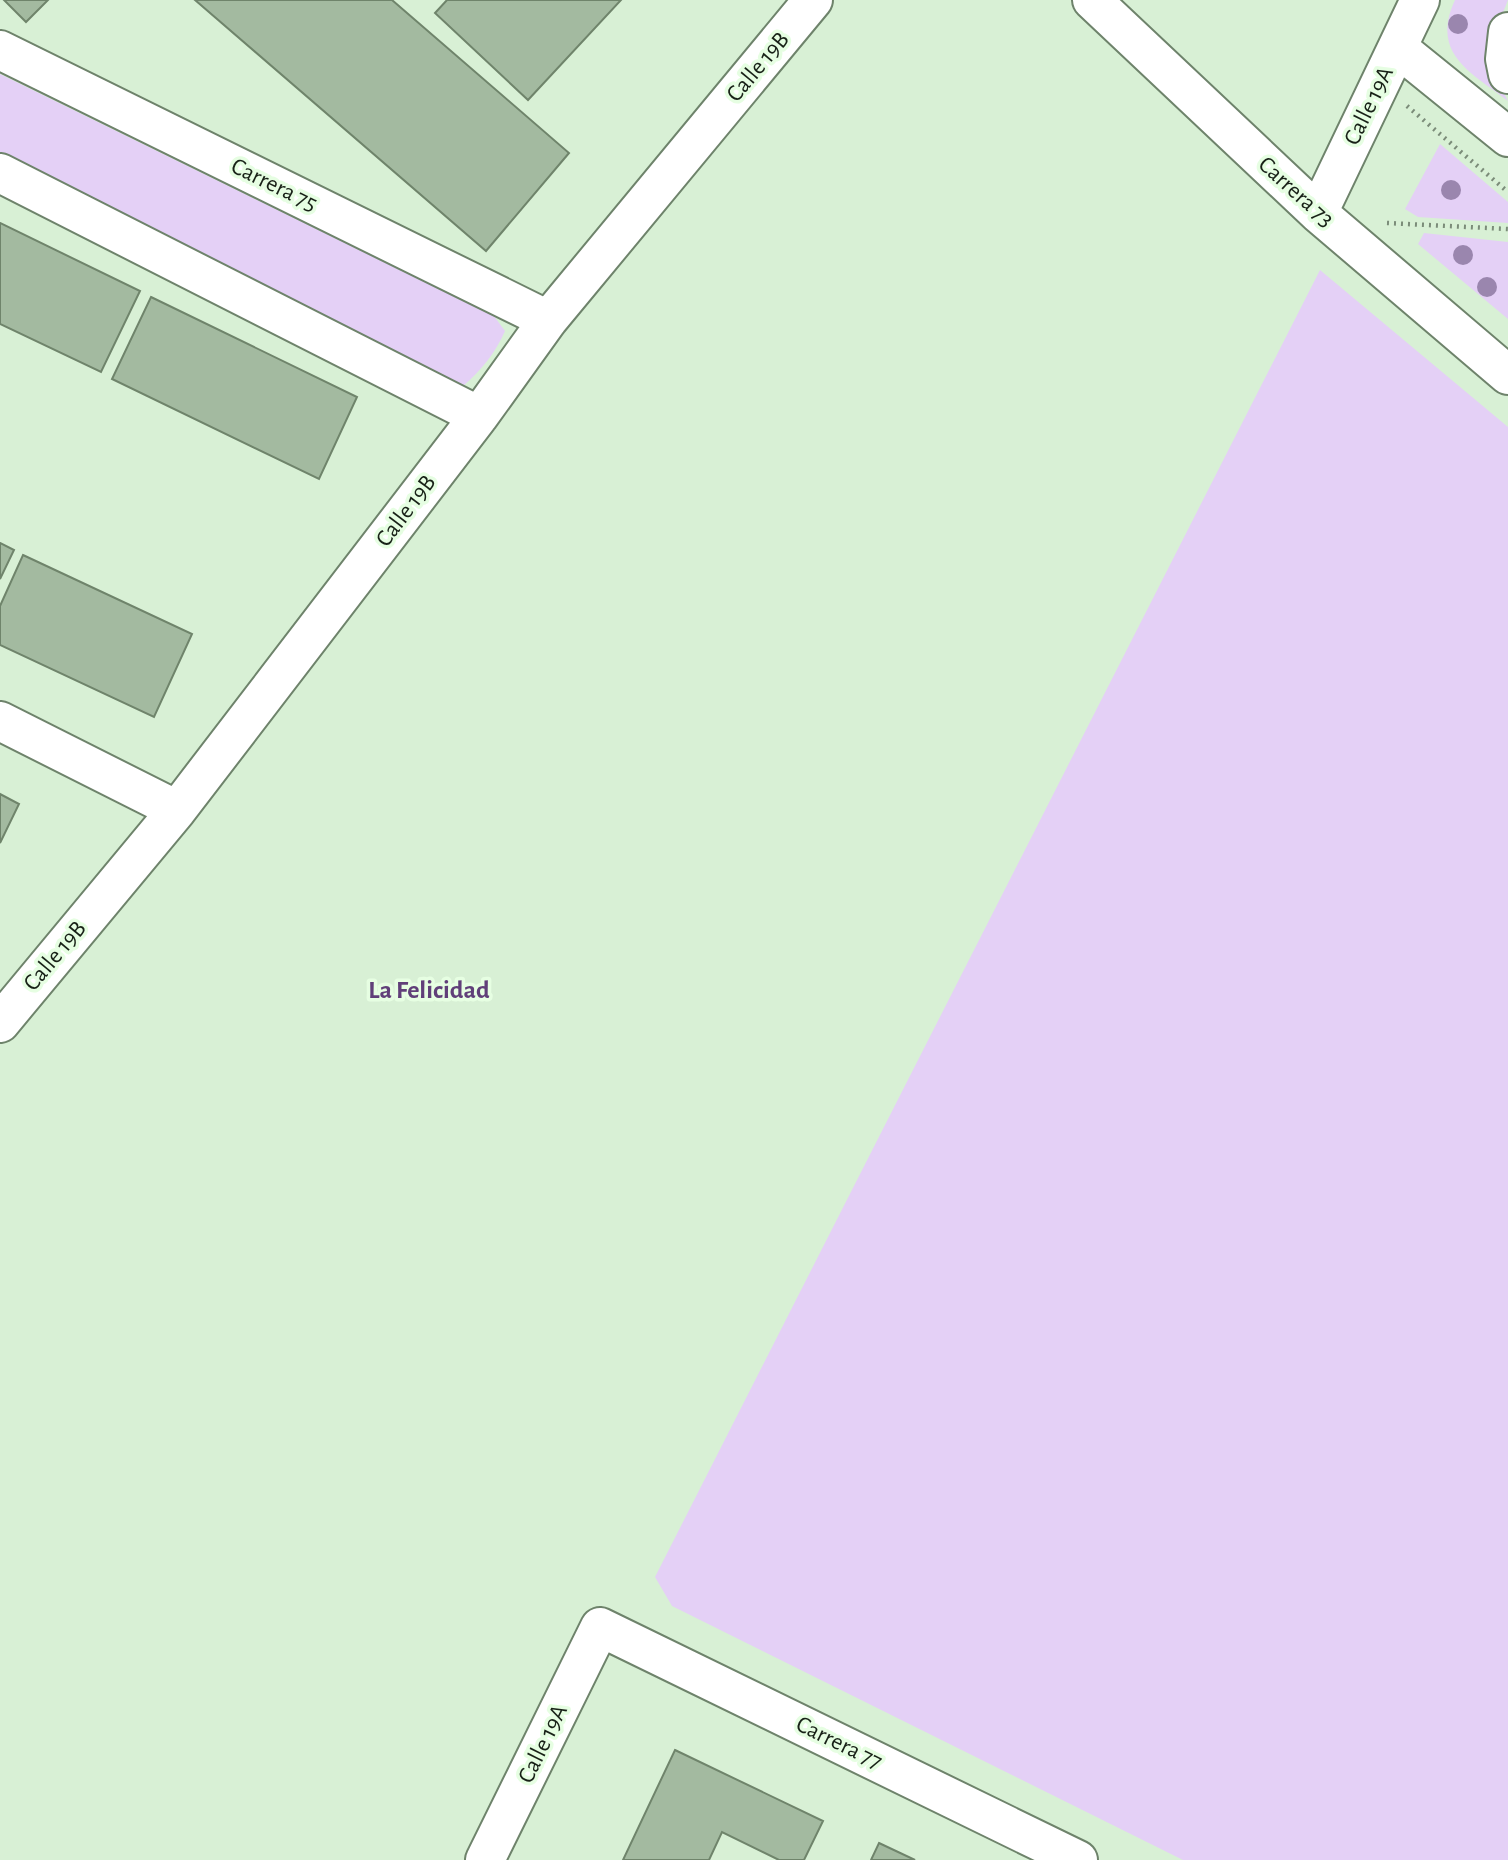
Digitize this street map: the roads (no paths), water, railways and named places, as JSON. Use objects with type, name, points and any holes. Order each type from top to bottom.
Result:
[{"type":"street","name":"Calle 19B","points":[[0,1023],[177,810],[479,416],[548,320],[813,0]]},
{"type":"street","name":"Carrera 73","points":[[1092,0],[1318,214],[1504,367]]},
{"type":"street","name":"Calle 19A","points":[[1318,214],[1420,0]]},
{"type":"street","points":[[1508,32],[1505,59],[1508,74]]},
{"type":"street","points":[[1398,48],[1508,137]]},
{"type":"street","name":"Carrera 75","points":[[0,50],[548,320]]},
{"type":"street","points":[[0,173],[479,416]]},
{"type":"street","points":[[0,721],[177,810]]},
{"type":"street","name":"Calle 19A","points":[[485,1860],[600,1627]]},
{"type":"street","name":"Carrera 77","points":[[600,1627],[1078,1860]]},
{"type":"district","name":"La Felicidad","points":[[429,990]]}]
